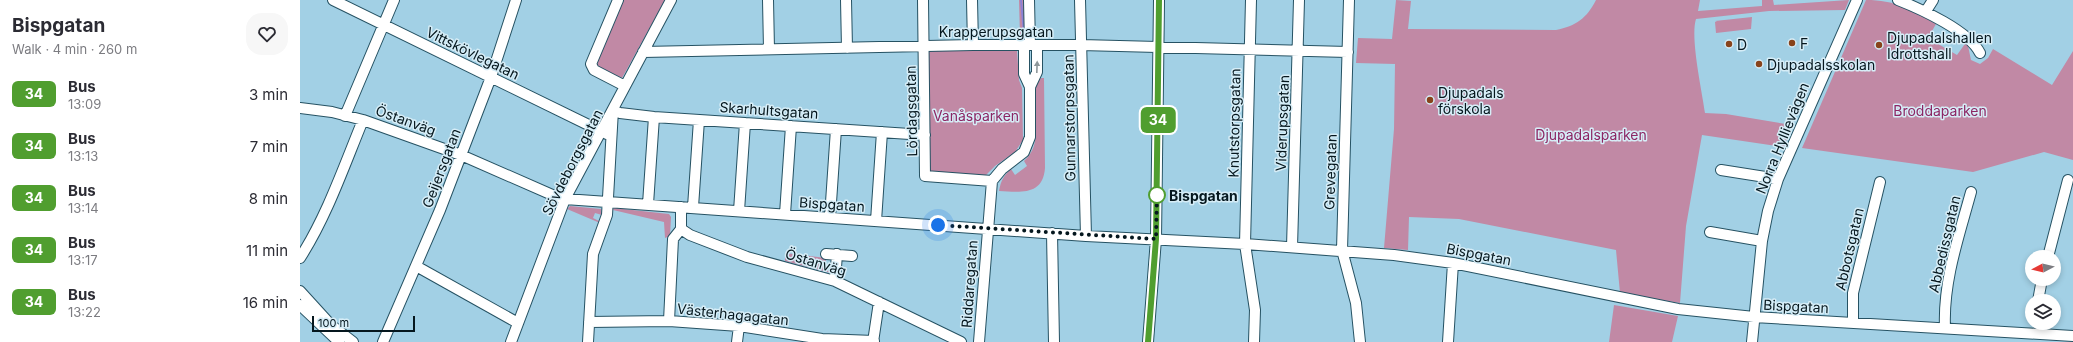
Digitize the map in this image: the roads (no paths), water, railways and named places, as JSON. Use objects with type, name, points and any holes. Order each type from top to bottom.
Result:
[{"type":"street","name":"Vittskövlegatan","points":[[333,0],[611,136]]},
{"type":"street","points":[[346,116],[394,0]]},
{"type":"street","name":"Geijersgatan","points":[[383,342],[461,155],[491,77],[516,0]]},
{"type":"street","points":[[618,0],[590,64],[594,70],[625,86]]},
{"type":"street","name":"Sövdeborgsgatan","points":[[511,342],[566,199],[671,0]]},
{"type":"street","points":[[768,0],[769,49]]},
{"type":"street","points":[[846,0],[847,48]]},
{"type":"street","name":"Lördagsgatan","points":[[923,0],[925,176],[992,181]]},
{"type":"street","points":[[972,0],[973,45]]},
{"type":"street","points":[[988,229],[992,181],[1002,169],[1024,152],[1028,145],[1031,129],[1030,87],[1037,72],[1030,45],[1029,0]]},
{"type":"street","name":"Gunnarstorpsgatan","points":[[1080,0],[1086,236]]},
{"type":"street","points":[[1148,342],[1156,239],[1159,0]]},
{"type":"street","name":"Knutstorpsgatan","points":[[1251,0],[1245,244],[1255,310],[1254,342]]},
{"type":"street","name":"Viderupsgatan","points":[[1292,247],[1299,0]]},
{"type":"street","name":"Grevegatan","points":[[1350,0],[1342,250],[1356,303],[1360,342]]},
{"type":"street","name":"Norra Hyllievägen","points":[[1752,342],[1762,240],[1768,211],[1778,179],[1857,0]]},
{"type":"street","points":[[1898,0],[1926,11],[1969,38],[1977,46],[1980,53]]},
{"type":"street","points":[[1926,11],[1933,0]]},
{"type":"street","name":"Krapperupsgatan","points":[[643,52],[924,45],[1082,45],[1348,52]]},
{"type":"street","name":"Östanväg","points":[[300,108],[363,120],[461,155],[557,197],[566,199]]},
{"type":"street","points":[[588,342],[592,254],[607,215],[606,201],[613,110]]},
{"type":"street","name":"Skarhultsgatan","points":[[613,110],[620,113],[654,117],[925,135]]},
{"type":"street","points":[[648,204],[654,117]]},
{"type":"street","points":[[300,258],[311,241],[325,213],[363,120]]},
{"type":"street","points":[[693,207],[699,120]]},
{"type":"street","points":[[739,211],[745,123]]},
{"type":"street","points":[[784,214],[791,126]]},
{"type":"street","points":[[830,217],[836,129]]},
{"type":"street","points":[[876,221],[882,132]]},
{"type":"street","points":[[1721,170],[1778,179]]},
{"type":"street","points":[[2050,250],[2068,180]]},
{"type":"street","name":"Abbotsgatan","points":[[1853,323],[1853,293],[1880,182]]},
{"type":"street","name":"Abbedissgatan","points":[[1945,327],[1945,296],[1949,274],[1971,192]]},
{"type":"street","name":"Bispgatan","points":[[566,199],[1086,236],[1342,250],[1453,262],[1670,308],[1754,317],[1853,323],[1945,327],[2025,328]]},
{"type":"street","points":[[670,321],[673,239],[681,229],[680,207]]},
{"type":"street","name":"Östanväg","points":[[681,229],[690,235],[747,257],[835,281],[961,342]]},
{"type":"street","name":"Riddaregatan","points":[[979,342],[988,229]]},
{"type":"street","points":[[1710,232],[1762,240]]},
{"type":"street","points":[[1052,233],[1054,342]]},
{"type":"street","points":[[826,254],[852,256]]},
{"type":"street","points":[[835,281],[837,254]]},
{"type":"street","points":[[1448,342],[1453,262]]},
{"type":"street","points":[[416,266],[518,323]]},
{"type":"street","points":[[300,292],[331,325],[353,342]]},
{"type":"street","points":[[874,342],[880,302]]},
{"type":"street","points":[[300,305],[338,342]]},
{"type":"street","name":"Västerhagagatan","points":[[588,322],[670,321],[739,326],[822,339],[874,342]]},
{"type":"street","points":[[737,342],[739,326]]},
{"type":"street","name":"Bispgatan","points":[[2045,330],[2073,336]]},
{"type":"waterway","points":[[1021,0],[1025,36]]},
{"type":"place","name":"F","points":[[1792,43]]},
{"type":"place","name":"D","points":[[1729,44]]},
{"type":"place","name":"Djupadalshallen Idrottshall","points":[[1879,45]]},
{"type":"place","name":"Djupadalsskolan","points":[[1759,64]]},
{"type":"place","name":"Djupadals förskola","points":[[1430,100]]},
{"type":"place","name":"Bispgatan","points":[[1157,195]]},
{"type":"park label","name":"Broddaparken","points":[[1940,110]]},
{"type":"park label","name":"Vanåsparken","points":[[976,115]]},
{"type":"park label","name":"Djupadalsparken","points":[[1591,134]]}]
